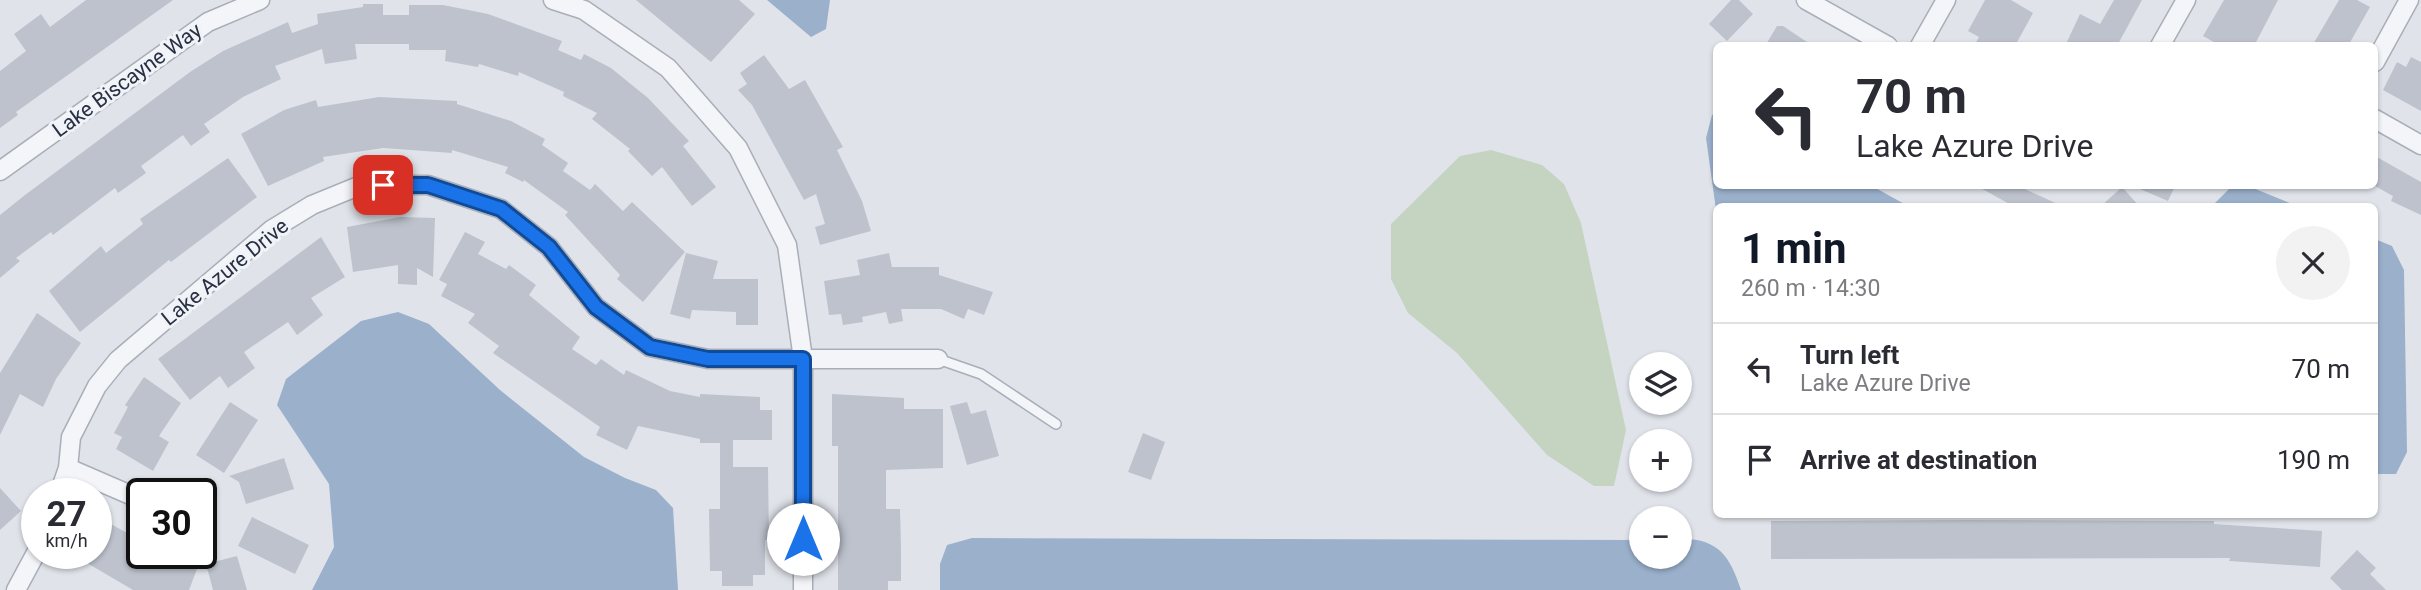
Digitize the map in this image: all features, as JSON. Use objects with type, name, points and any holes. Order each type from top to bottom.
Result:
[{"type":"street","name":"Lake Biscayne Way","points":[[0,171],[208,22],[260,0]]},
{"type":"street","points":[[553,0],[584,10],[668,68],[738,148],[787,245],[803,359],[803,590]]},
{"type":"street","points":[[1806,0],[1881,42]]},
{"type":"street","points":[[1922,42],[1946,0]]},
{"type":"street","points":[[2162,42],[2186,0]]},
{"type":"street","points":[[2378,57],[2409,0]]},
{"type":"street","points":[[2378,121],[2421,145]]},
{"type":"street","name":"Lake Azure Drive","points":[[65,478],[71,437],[97,386],[118,360],[271,230],[312,205],[361,185],[428,185],[501,209],[549,247],[596,307],[650,347],[708,359],[938,359]]},
{"type":"street","points":[[68,468],[126,493]]},
{"type":"street","points":[[16,590],[27,569]]},
{"type":"lane","points":[[938,359],[981,374],[1056,424]]},
{"type":"green space","points":[[1491,150],[1542,165],[1564,184],[1581,223],[1626,430],[1614,486],[1594,486],[1547,455],[1457,353],[1408,313],[1391,279],[1391,224],[1460,156]]},
{"type":"water","points":[[767,0],[830,0],[826,29],[811,37]]},
{"type":"water","points":[[1713,115],[1713,188],[1706,138]]},
{"type":"water","points":[[1713,189],[1877,189],[1903,203],[1715,203]]},
{"type":"water","points":[[2229,189],[2255,189],[2290,203],[2215,203]]},
{"type":"water","points":[[2378,240],[2392,246],[2404,270],[2407,452],[2396,474],[2378,474]]},
{"type":"water","points":[[398,312],[429,324],[500,390],[584,457],[656,490],[673,508],[678,590],[312,590],[334,547],[329,484],[277,405],[286,379],[361,321]]},
{"type":"water","points":[[972,538],[1629,540],[1629,569],[1692,569],[1692,540],[1704,542],[1721,551],[1741,590],[940,590],[940,564],[947,545]]},
{"type":"building","points":[[86,0],[173,0],[16,112],[18,115],[0,128],[0,71],[26,51],[14,34],[41,14],[50,27]]},
{"type":"building","points":[[636,0],[739,0],[755,14],[711,62]]},
{"type":"building","points":[[1731,0],[1739,0],[1753,14],[1727,41],[1709,24]]},
{"type":"building","points":[[1985,0],[2011,0],[2033,13],[2017,42],[1976,42],[1979,37],[1968,31]]},
{"type":"building","points":[[2114,0],[2142,0],[2119,42],[2067,42],[2080,14],[2100,24]]},
{"type":"building","points":[[2224,0],[2278,0],[2256,42],[2214,42],[2203,36]]},
{"type":"building","points":[[2339,0],[2357,0],[2370,7],[2350,42],[2314,42]]},
{"type":"building","points":[[363,4],[383,4],[383,15],[409,15],[409,5],[443,5],[488,14],[562,41],[558,50],[581,60],[584,54],[611,68],[648,98],[689,141],[683,146],[716,187],[692,206],[662,167],[652,176],[628,151],[630,149],[592,119],[597,113],[563,96],[564,92],[519,72],[518,76],[479,64],[478,67],[445,61],[446,50],[409,50],[409,44],[355,44],[357,59],[325,64],[322,49],[275,66],[281,79],[243,97],[204,124],[210,132],[191,146],[183,135],[141,166],[146,173],[118,193],[115,188],[53,235],[51,232],[16,258],[20,261],[0,278],[0,215],[25,195],[190,72],[223,51],[288,22],[292,33],[318,24],[317,14],[363,7]]},
{"type":"building","points":[[1777,26],[1783,26],[1807,42],[1767,42]]},
{"type":"building","points":[[764,55],[789,89],[805,80],[843,147],[837,150],[862,201],[871,231],[820,245],[815,227],[825,224],[816,194],[804,200],[752,105],[738,90],[747,84],[740,73]]},
{"type":"building","points":[[2411,57],[2421,62],[2421,111],[2383,90],[2397,62],[2406,67]]},
{"type":"building","points":[[379,97],[457,101],[457,104],[511,121],[545,139],[542,145],[568,163],[563,171],[590,190],[595,184],[623,211],[632,202],[685,252],[643,302],[617,279],[620,275],[565,215],[568,212],[524,180],[523,182],[505,173],[508,167],[452,150],[452,153],[383,148],[323,157],[324,161],[268,186],[241,134],[284,110],[316,100],[318,107]]},
{"type":"building","points":[[228,158],[257,197],[171,262],[169,260],[80,332],[49,291],[101,246],[106,253],[143,224],[140,219]]},
{"type":"building","points":[[2378,158],[2421,182],[2421,215],[2391,201],[2393,196],[2378,188]]},
{"type":"building","points":[[1982,189],[2025,189],[2055,203],[2008,203]]},
{"type":"building","points":[[2120,189],[2124,189],[2136,203],[2104,203]]},
{"type":"building","points":[[2140,189],[2174,189],[2168,201]]},
{"type":"building","points":[[400,217],[435,218],[433,277],[417,268],[417,285],[398,284],[398,265],[353,272],[347,227]]},
{"type":"building","points":[[465,232],[485,242],[478,254],[506,269],[509,265],[536,285],[529,295],[580,337],[572,349],[596,365],[601,359],[624,375],[626,370],[670,391],[700,397],[700,394],[760,397],[760,410],[772,410],[772,440],[733,440],[733,467],[768,467],[769,540],[765,540],[765,575],[753,575],[753,586],[722,586],[722,571],[710,571],[709,509],[720,509],[720,443],[700,443],[700,439],[638,426],[627,450],[596,435],[600,427],[493,353],[499,346],[468,323],[475,314],[441,296],[447,284],[439,280]]},
{"type":"building","points":[[321,237],[345,277],[311,298],[323,315],[297,335],[288,322],[244,352],[255,368],[228,388],[220,376],[190,400],[158,359]]},
{"type":"building","points":[[686,253],[718,261],[713,279],[758,279],[758,325],[736,325],[736,312],[692,310],[690,319],[670,314]]},
{"type":"building","points":[[889,253],[892,267],[939,267],[939,275],[993,292],[984,315],[968,309],[964,319],[941,309],[901,309],[903,321],[889,324],[886,312],[862,317],[863,322],[843,325],[841,314],[829,315],[824,281],[860,275],[857,260]]},
{"type":"building","points":[[37,313],[81,343],[56,379],[43,407],[20,394],[0,435],[0,373]]},
{"type":"building","points":[[144,377],[181,403],[159,436],[169,442],[153,471],[116,449],[122,437],[114,433],[128,407],[125,405]]},
{"type":"building","points":[[832,394],[904,398],[904,409],[943,409],[943,468],[886,470],[886,509],[900,509],[901,548],[901,581],[888,581],[888,590],[838,590],[838,446],[832,446]]},
{"type":"building","points":[[230,402],[258,420],[224,473],[196,455]]},
{"type":"building","points":[[967,402],[971,414],[986,410],[999,456],[967,465],[950,406]]},
{"type":"building","points":[[1143,433],[1165,442],[1151,480],[1128,472]]},
{"type":"building","points":[[284,458],[294,489],[246,504],[239,482],[229,476]]},
{"type":"building","points":[[0,488],[21,511],[0,530]]},
{"type":"building","points":[[252,517],[309,545],[295,574],[238,546]]},
{"type":"building","points":[[1771,521],[2214,521],[2214,524],[2322,531],[2320,567],[2229,561],[2230,558],[1771,559]]},
{"type":"building","points":[[112,525],[126,532],[126,569],[197,569],[189,590],[133,590],[97,569],[112,569]]},
{"type":"building","points":[[2357,550],[2376,568],[2370,574],[2386,590],[2342,590],[2330,578]]},
{"type":"building","points":[[237,556],[247,590],[213,590],[207,569],[217,569],[217,561]]},
{"type":"route","points":[[383,185],[428,185],[501,209],[549,247],[596,307],[650,347],[708,359],[803,359],[803,539]]}]
